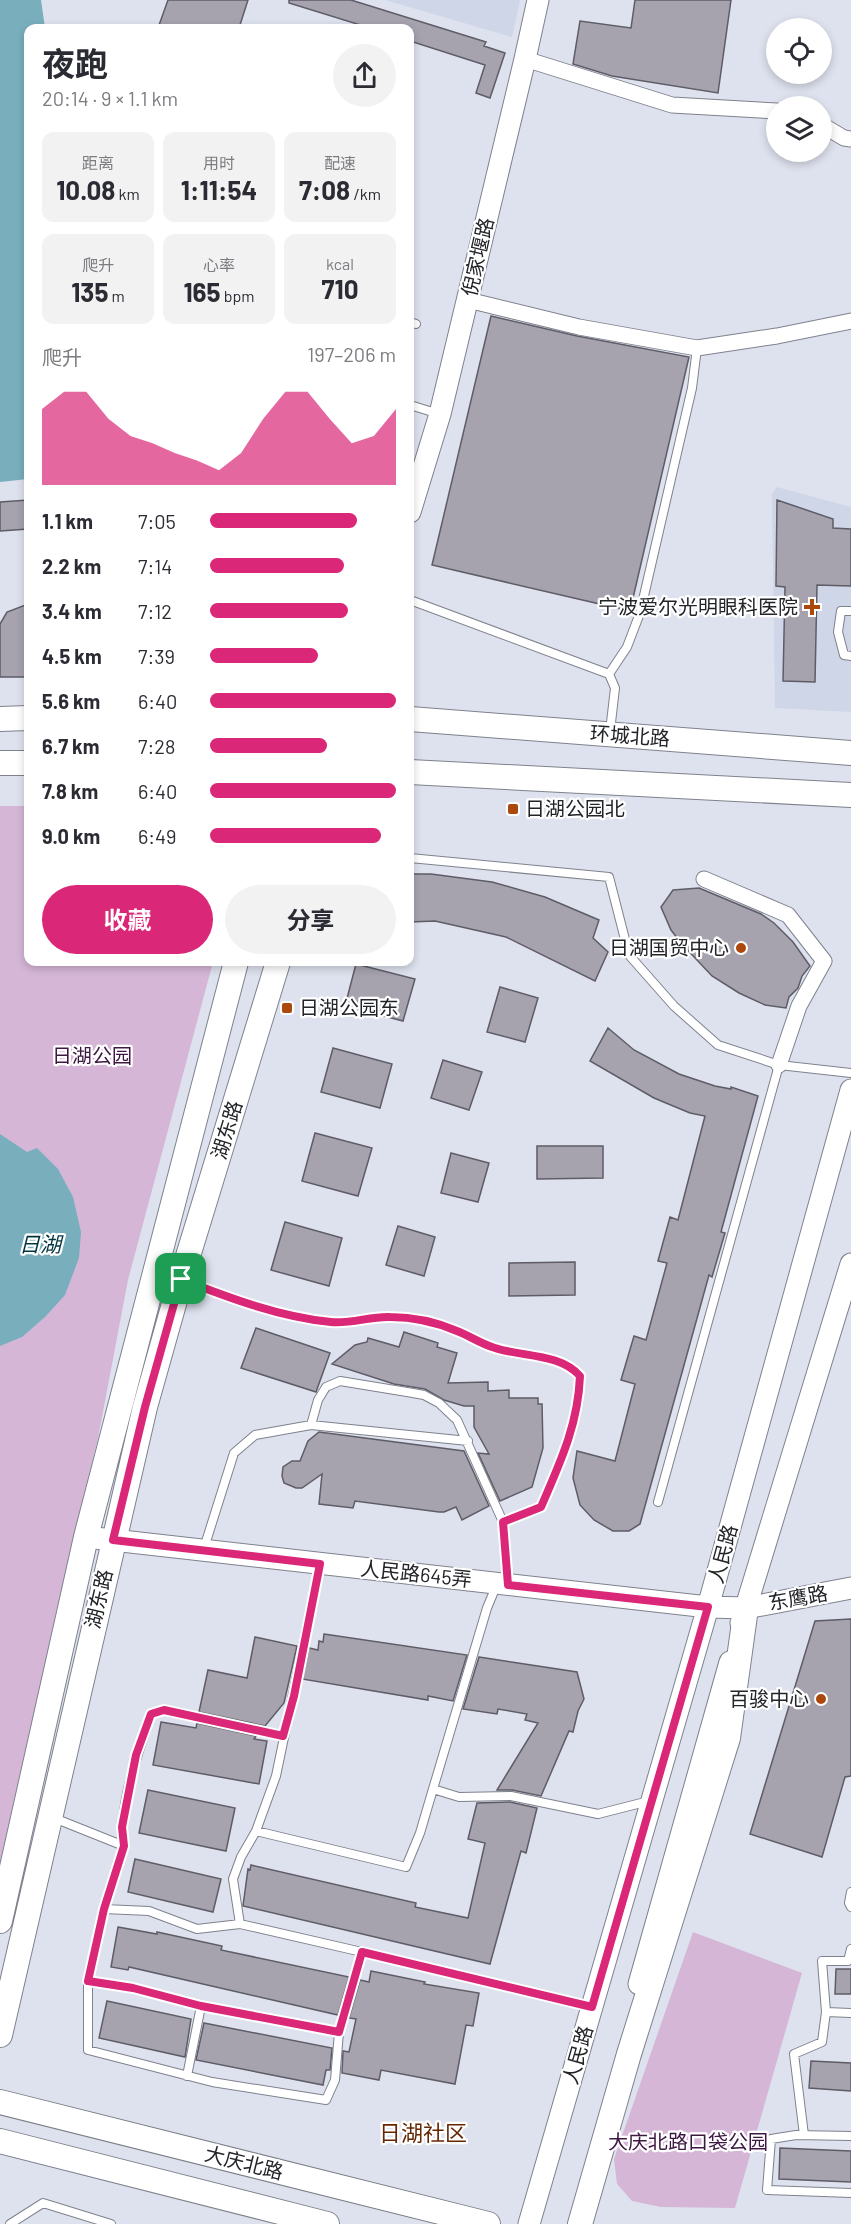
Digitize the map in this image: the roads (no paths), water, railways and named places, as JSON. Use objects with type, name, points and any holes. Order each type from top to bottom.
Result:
[{"type":"main road","name":"倪家堰路","points":[[414,499],[440,414],[537,0]]},
{"type":"main road","points":[[0,719],[24,718]]},
{"type":"main road","name":"环城北路","points":[[414,719],[851,753]]},
{"type":"main road","points":[[0,764],[24,763]]},
{"type":"main road","points":[[414,772],[851,795]]},
{"type":"main road","name":"湖东路","points":[[0,1921],[86,1537],[235,966]]},
{"type":"main road","name":"湖东路","points":[[0,2035],[145,1407],[181,1279],[277,966]]},
{"type":"main road","name":"人民路","points":[[529,2224],[708,1607],[851,1090]]},
{"type":"main road","name":"人民路","points":[[571,2224],[746,1608],[851,1264]]},
{"type":"main road","name":"人民路645弄","points":[[86,1537],[708,1607],[746,1608]]},
{"type":"main road","name":"东鹰路","points":[[746,1608],[851,1588]]},
{"type":"main road","points":[[580,2224],[628,2054],[728,1738],[746,1608]]},
{"type":"main road","name":"大庆北路","points":[[0,2102],[488,2224]]},
{"type":"main road","name":"大庆北路","points":[[0,2141],[327,2224]]},
{"type":"street","points":[[525,59],[672,105],[766,110]]},
{"type":"street","points":[[832,131],[843,138],[851,138]]},
{"type":"street","points":[[468,300],[579,327],[697,348],[777,336],[851,321]]},
{"type":"street","points":[[704,879],[788,915],[824,961],[799,1006],[778,1065]]},
{"type":"lane","points":[[609,674],[627,647],[640,613],[692,388],[697,348]]},
{"type":"lane","points":[[414,406],[440,414]]},
{"type":"lane","points":[[414,601],[609,674],[615,688],[610,734]]},
{"type":"lane","points":[[851,611],[841,610],[838,632],[844,656],[851,656]]},
{"type":"lane","points":[[414,858],[609,877],[629,955],[674,1006],[718,1045],[778,1065],[851,1073]]},
{"type":"lane","points":[[658,1502],[778,1065]]},
{"type":"lane","points":[[181,1279],[224,1296],[285,1313],[333,1322],[388,1316],[423,1320],[458,1331],[485,1345],[504,1351],[556,1360],[574,1369],[580,1376],[579,1403],[569,1440],[541,1507],[503,1522]]},
{"type":"lane","points":[[256,1831],[406,1867],[420,1833],[487,1608],[503,1584],[503,1522],[457,1420],[439,1403],[424,1395],[340,1381],[326,1387],[318,1400],[311,1425]]},
{"type":"lane","points":[[203,1550],[234,1453],[255,1435],[311,1425],[468,1441]]},
{"type":"lane","points":[[240,1924],[233,1879],[241,1857],[256,1831],[276,1776],[320,1564]]},
{"type":"lane","points":[[283,1736],[164,1710],[151,1714],[136,1755],[122,1827],[124,1846],[104,1909],[88,1981],[88,2050],[212,2082],[326,2100],[335,2080],[339,2032],[362,1952]]},
{"type":"lane","points":[[433,1788],[459,1797],[511,1796],[598,1814],[652,1801]]},
{"type":"lane","points":[[50,1817],[124,1846]]},
{"type":"lane","points":[[851,1892],[849,1903],[851,1907]]},
{"type":"lane","points":[[104,1909],[149,1911],[196,1929],[240,1924],[592,2007]]},
{"type":"lane","points":[[804,2135],[794,2054],[822,2042],[826,2012],[822,1961],[848,1961],[851,1949]]},
{"type":"lane","points":[[88,1981],[133,1988],[201,2006],[339,2032]]},
{"type":"lane","points":[[187,2076],[201,2006]]},
{"type":"lane","points":[[826,2012],[851,2013]]},
{"type":"lane","points":[[851,2136],[804,2135],[771,2139],[767,2190],[851,2193]]},
{"type":"lane","points":[[10,2224],[43,2203],[111,2224]]},
{"type":"water","points":[[0,0],[41,0],[44,24],[24,24],[24,479],[0,482]]},
{"type":"water","name":"日湖","points":[[0,1134],[27,1152],[37,1148],[58,1169],[73,1197],[81,1232],[79,1258],[65,1295],[22,1337],[0,1346]]},
{"type":"place","name":"宁波爱尔光明眼科医院","points":[[812,607]]},
{"type":"place","name":"日湖公园北","points":[[513,809]]},
{"type":"place","name":"日湖国贸中心","points":[[741,948]]},
{"type":"place","name":"日湖公园东","points":[[287,1008]]},
{"type":"place","name":"百骏中心","points":[[821,1699]]},
{"type":"district","name":"日湖社区","points":[[423,2133]]},
{"type":"park label","name":"日湖公园","points":[[92,1056]]},
{"type":"park label","name":"大庆北路口袋公园","points":[[688,2142]]}]
